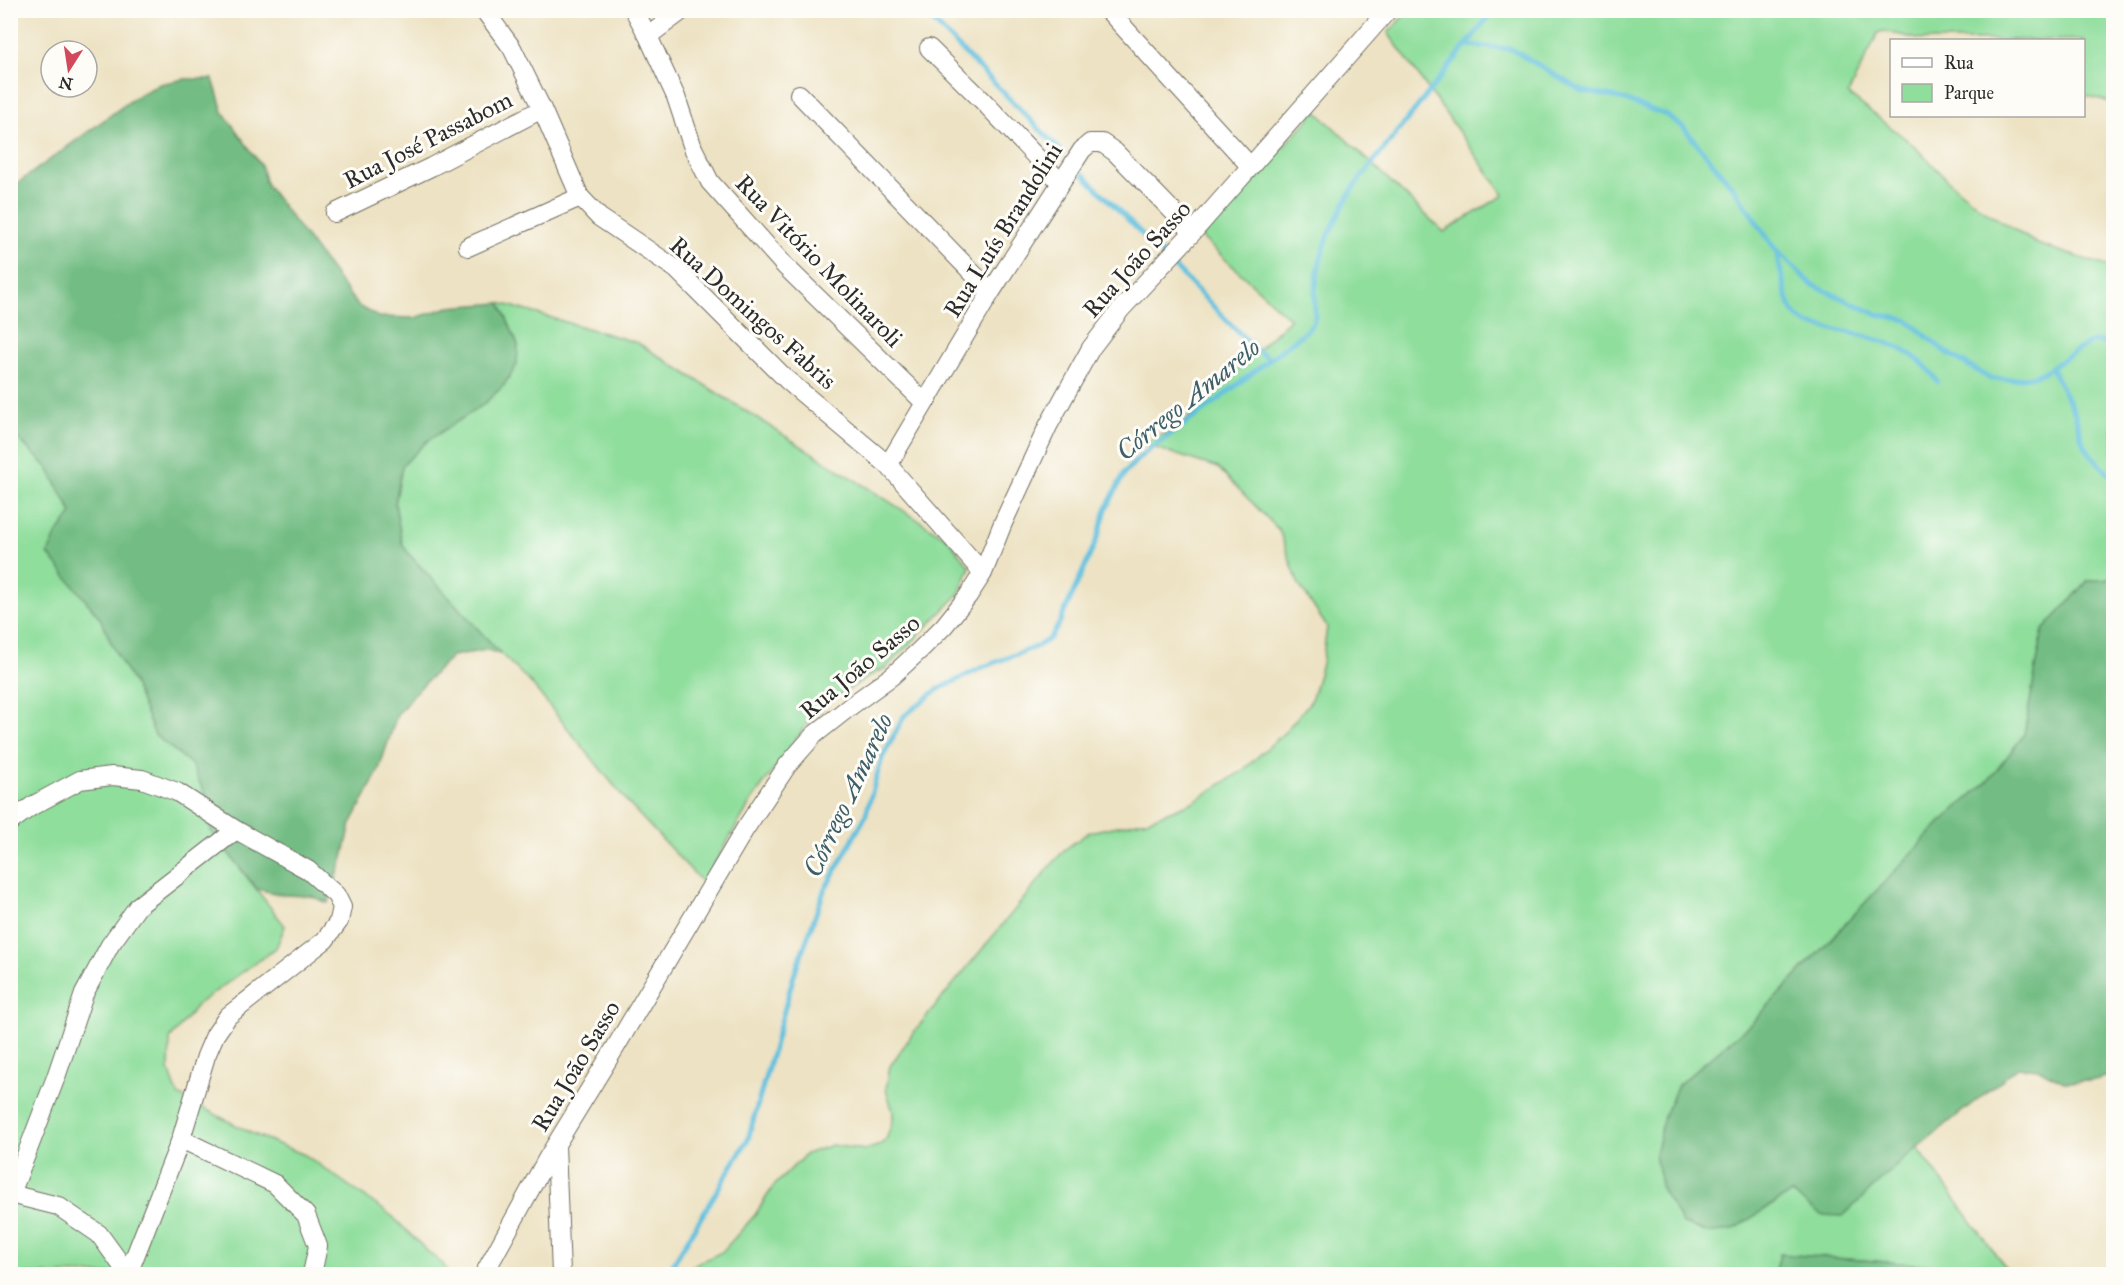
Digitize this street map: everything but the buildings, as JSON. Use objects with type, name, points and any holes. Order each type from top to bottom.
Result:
[{"type":"street","name":"Rua Domingos Fabris","points":[[484,10],[512,48],[542,109],[580,197],[599,217],[676,270],[787,380],[888,465],[983,573]]},
{"type":"street","name":"Rua Vitório Molinaroli","points":[[634,10],[675,97],[693,148],[710,182],[785,266],[925,403]]},
{"type":"street","points":[[648,36],[683,10]]},
{"type":"street","points":[[1108,10],[1250,166]]},
{"type":"street","name":"Rua João Sasso","points":[[484,1275],[556,1145],[745,829],[787,766],[814,735],[892,676],[920,650],[944,626],[968,596],[983,573],[1003,523],[1043,437],[1091,348],[1121,309],[1193,232],[1388,10]]},
{"type":"street","points":[[929,48],[1061,183]]},
{"type":"street","points":[[799,94],[991,292]]},
{"type":"street","name":"Rua José Passabom","points":[[335,213],[431,167],[542,109]]},
{"type":"street","name":"Rua Luís Brandolini","points":[[888,465],[991,292],[1082,150],[1090,143],[1102,143],[1115,152],[1193,232]]},
{"type":"street","points":[[468,247],[580,197]]},
{"type":"street","points":[[10,822],[32,806],[80,780],[112,776],[142,779],[177,792],[236,830],[308,870],[336,895],[342,907],[339,921],[325,940],[228,1016],[215,1035],[206,1056],[181,1139],[128,1274]]},
{"type":"street","points":[[128,1274],[99,1234],[58,1206],[11,1194],[14,1172],[56,1077],[84,994],[110,945],[138,906],[236,830]]},
{"type":"street","points":[[181,1139],[275,1184],[306,1215],[318,1246],[312,1275]]},
{"type":"street","points":[[556,1145],[561,1275]]},
{"type":"green space","points":[[1408,11],[2113,11],[2113,103],[2085,95],[2085,39],[1918,39],[1883,31],[1878,33],[1848,94],[1911,143],[1952,184],[1982,209],[2037,244],[2113,268],[2113,579],[2088,581],[2043,630],[2024,735],[1989,780],[1940,823],[1754,1021],[1678,1085],[1791,1193],[1805,1203],[1909,1154],[1917,1147],[2008,1271],[1780,1254],[1775,1274],[675,1274],[722,1252],[755,1215],[773,1187],[806,1154],[832,1145],[865,1150],[878,1146],[886,1140],[893,1120],[886,1089],[890,1066],[913,1033],[1064,850],[1089,832],[1147,820],[1191,803],[1241,772],[1285,732],[1311,701],[1322,664],[1327,627],[1299,585],[1279,530],[1218,468],[1140,443],[1175,430],[1290,319],[1201,237],[1316,111],[1444,232],[1504,195],[1388,33]]},
{"type":"green space","points":[[185,79],[213,79],[223,112],[261,165],[266,184],[358,306],[379,317],[415,318],[449,307],[500,303],[518,345],[517,365],[504,385],[483,405],[427,441],[402,466],[395,504],[402,543],[408,553],[501,654],[487,650],[452,656],[413,695],[397,715],[378,772],[351,824],[343,858],[328,903],[311,896],[284,895],[257,889],[211,831],[207,798],[191,764],[155,735],[133,682],[116,653],[100,618],[48,554],[56,535],[72,513],[48,468],[11,431],[10,189],[137,96],[160,84]]},
{"type":"green space","points":[[500,303],[638,343],[947,538],[970,567],[959,594],[886,668],[830,701],[807,724],[752,800],[703,883],[629,804],[530,682],[501,654],[408,553],[402,543],[395,504],[402,466],[427,441],[483,405],[504,385],[518,345]]},
{"type":"green space","points":[[10,431],[48,468],[72,513],[56,535],[86,600],[100,618],[116,653],[133,682],[155,735],[191,764],[207,798],[211,831],[285,926],[276,948],[198,1004],[170,1039],[169,1070],[178,1095],[251,1133],[305,1155],[392,1216],[443,1264],[447,1274],[11,1274]]},
{"type":"green space","points":[[2113,579],[2113,1075],[2090,1081],[2064,1082],[2038,1069],[2018,1067],[1909,1154],[1843,1216],[1821,1215],[1791,1193],[1732,1230],[1708,1233],[1683,1224],[1662,1190],[1655,1155],[1664,1116],[1678,1085],[1754,1021],[1940,823],[1989,780],[2024,735],[2043,630],[2088,581]]},
{"type":"green space","points":[[1780,1254],[2008,1271],[2012,1274],[1775,1274]]},
{"type":"waterway","points":[[922,10],[1063,153]]},
{"type":"waterway","name":"Córrego Amarelo","points":[[667,1274],[748,1139],[794,975],[824,891],[865,817],[882,758],[904,716],[937,690],[983,667],[1038,646],[1050,638],[1058,626],[1087,562],[1099,534],[1106,509],[1125,472],[1142,455],[1210,406],[1306,331],[1313,323],[1319,265],[1329,234],[1353,188],[1494,10]]},
{"type":"waterway","points":[[1467,45],[1511,49],[1582,91],[1619,98],[1666,115],[1684,128],[1735,190],[1775,249],[1811,284],[1876,314],[1907,320],[1943,350],[1991,379],[2030,377],[2042,373],[2090,342],[2114,342]]},
{"type":"waterway","points":[[1083,174],[1256,350],[1270,359]]},
{"type":"waterway","points":[[1778,251],[1789,302],[1797,316],[1808,324],[1861,335],[1896,347],[1912,355],[1937,381]]},
{"type":"waterway","points":[[2051,367],[2075,414],[2082,440],[2091,455],[2114,479]]}]
